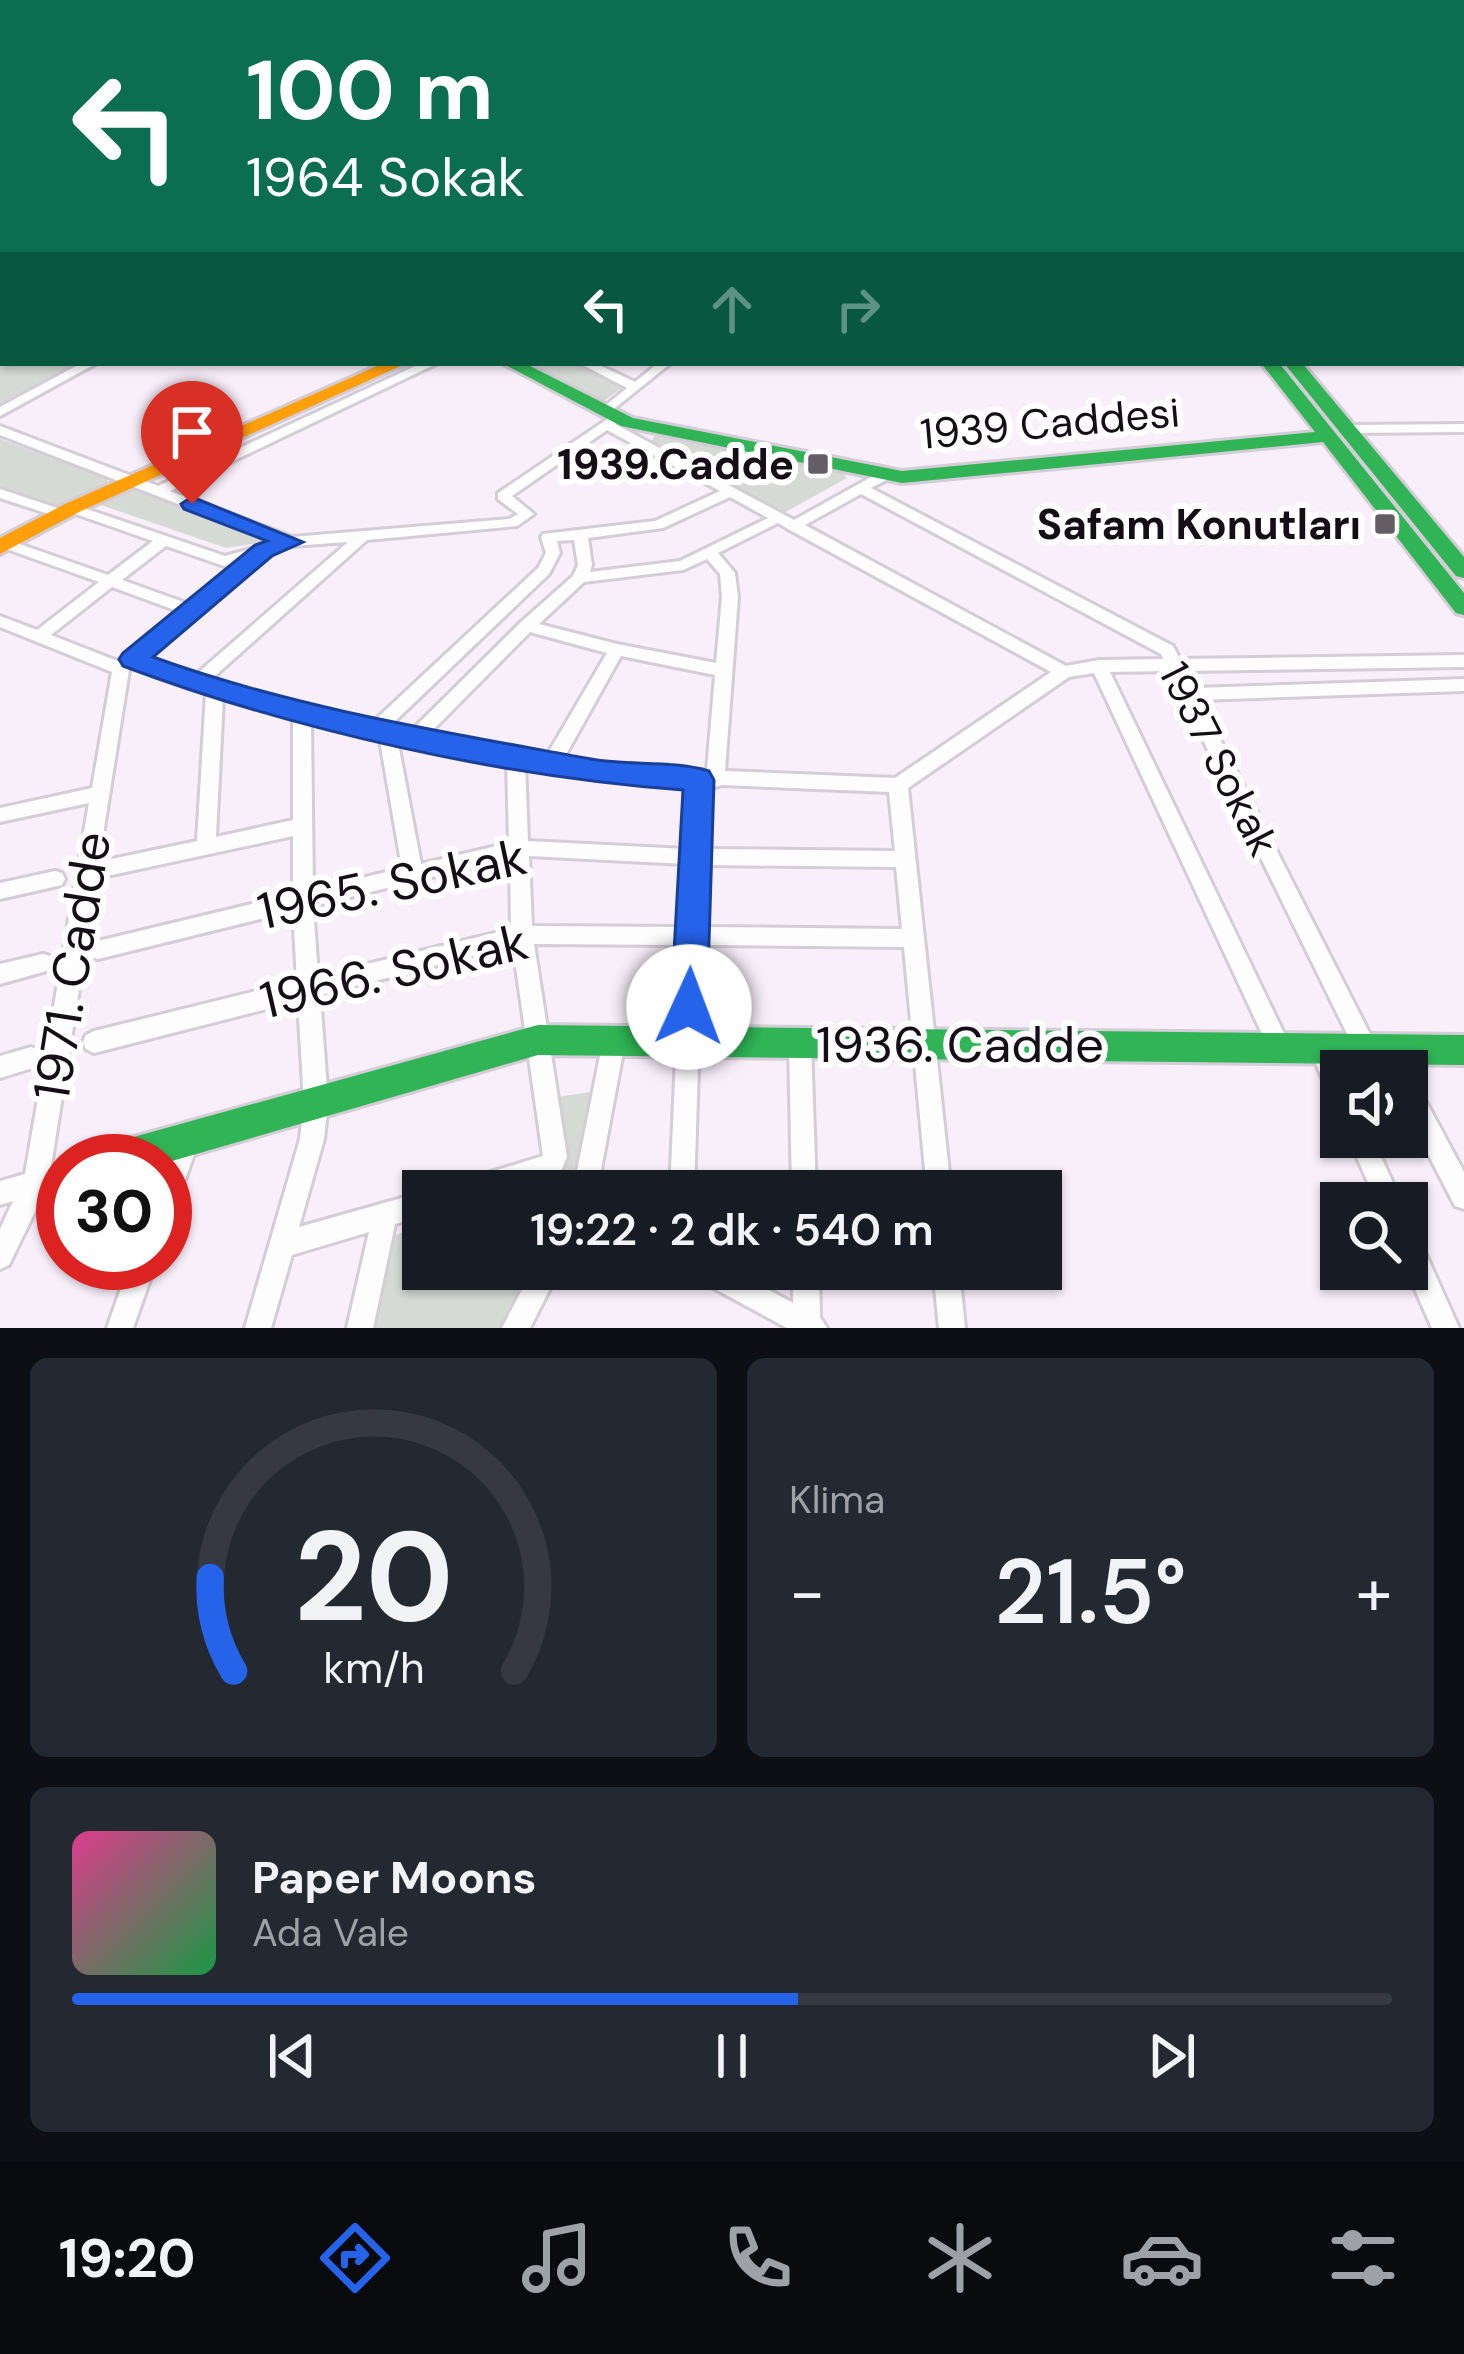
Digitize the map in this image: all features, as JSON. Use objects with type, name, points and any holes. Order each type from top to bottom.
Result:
[{"type":"street","points":[[0,412],[85,366]]},
{"type":"street","points":[[3,546],[66,511],[391,366]]},
{"type":"street","points":[[158,491],[426,366]]},
{"type":"street","points":[[516,366],[730,492],[1064,672]]},
{"type":"street","points":[[592,366],[635,388]]},
{"type":"street","points":[[0,493],[224,561],[291,542],[517,522],[526,518],[526,512],[503,496],[608,418],[661,366]]},
{"type":"street","points":[[1273,366],[1464,571]]},
{"type":"street","points":[[1295,366],[1464,608]]},
{"type":"street","points":[[608,418],[887,474]]},
{"type":"street","points":[[1338,432],[1464,428]]},
{"type":"street","points":[[0,430],[291,542]]},
{"type":"street","name":"1939 Caddesi","points":[[580,578],[683,565],[887,474],[912,476],[1338,432]]},
{"type":"street","name":"1937 Sokak","points":[[860,488],[1167,650],[1186,694],[1380,1050]]},
{"type":"street","points":[[382,730],[544,571],[553,553],[548,537],[658,525],[730,492]]},
{"type":"street","points":[[416,737],[580,578],[585,565],[580,535]]},
{"type":"street","points":[[195,684],[362,537]]},
{"type":"street","points":[[39,636],[164,541]]},
{"type":"street","points":[[3,546],[191,610]]},
{"type":"street","points":[[127,664],[263,550]]},
{"type":"street","points":[[683,1170],[695,857],[730,597],[727,573],[710,553]]},
{"type":"street","points":[[0,621],[127,664],[302,713],[603,773],[707,780],[898,785],[1064,672],[1099,666],[1464,661]]},
{"type":"street","points":[[527,626],[721,670]]},
{"type":"street","points":[[552,764],[617,650]]},
{"type":"street","name":"1971. Cadde","points":[[44,1134],[100,794],[127,664]]},
{"type":"street","points":[[1099,666],[1279,1046]]},
{"type":"street","points":[[1186,694],[1464,685]]},
{"type":"street","points":[[206,847],[215,690]]},
{"type":"street","points":[[258,1328],[312,1138],[316,1103],[303,904],[302,713]]},
{"type":"street","points":[[382,730],[413,874]]},
{"type":"street","points":[[516,757],[522,935],[554,1163],[532,1170]]},
{"type":"street","points":[[898,785],[937,1170]]},
{"type":"street","points":[[0,815],[100,794]]},
{"type":"street","points":[[107,868],[302,826]]},
{"type":"street","name":"1965. Sokak","points":[[98,950],[520,848],[906,860]]},
{"type":"street","points":[[0,891],[55,879]]},
{"type":"street","name":"1966. Sokak","points":[[94,1042],[522,935],[914,938]]},
{"type":"street","points":[[0,974],[43,963]]},
{"type":"street","name":"1936. Cadde","points":[[192,1139],[538,1040],[1336,1050]]},
{"type":"street","points":[[589,1170],[614,1041]]},
{"type":"street","points":[[800,1043],[803,1170]]},
{"type":"street","name":"1936. Cadde","points":[[1428,1053],[1464,1050]]},
{"type":"street","points":[[0,1066],[31,1058]]},
{"type":"street","points":[[1428,1129],[1464,1198]]},
{"type":"street","points":[[0,1192],[36,1183]]},
{"type":"street","name":"1971. Cadde","points":[[0,1256],[36,1183]]},
{"type":"street","points":[[282,1245],[402,1210]]},
{"type":"street","points":[[360,1328],[385,1215]]},
{"type":"street","points":[[1428,1288],[1446,1328]]},
{"type":"street","points":[[120,1328],[133,1290]]},
{"type":"street","points":[[514,1328],[535,1290]]},
{"type":"street","points":[[742,1290],[810,1327]]},
{"type":"street","points":[[807,1290],[810,1327]]},
{"type":"street","points":[[948,1290],[952,1328]]},
{"type":"shaded area","points":[[0,366],[79,366],[0,408]]},
{"type":"shaded area","points":[[529,366],[584,366],[623,387],[601,403]]},
{"type":"shaded area","points":[[654,436],[842,471],[847,478],[782,514],[651,444]]},
{"type":"shaded area","points":[[0,439],[106,478],[110,486],[57,507],[0,488]]},
{"type":"shaded area","points":[[141,484],[282,539],[226,548],[98,504]]},
{"type":"shaded area","points":[[597,1091],[577,1170],[553,1170],[551,1098]]},
{"type":"shaded area","points":[[402,1232],[402,1290],[523,1290],[502,1328],[369,1328],[391,1238]]},
{"type":"traffic: fast","points":[[517,366],[628,422],[902,477],[1328,436]]},
{"type":"traffic: fast","points":[[1272,366],[1464,608]]},
{"type":"traffic: fast","points":[[1295,366],[1464,571]]},
{"type":"traffic: fast","points":[[192,1138],[538,1040],[1464,1050]]},
{"type":"traffic: slow","points":[[0,547],[72,508],[391,366]]},
{"type":"place","name":"1939.Cadde","points":[[818,464]]},
{"type":"place","name":"Safam Konutları","points":[[1385,524]]},
{"type":"route","points":[[192,504],[291,542],[263,550],[132,659],[195,684],[302,713],[603,773],[698,780],[689,1007]]}]
